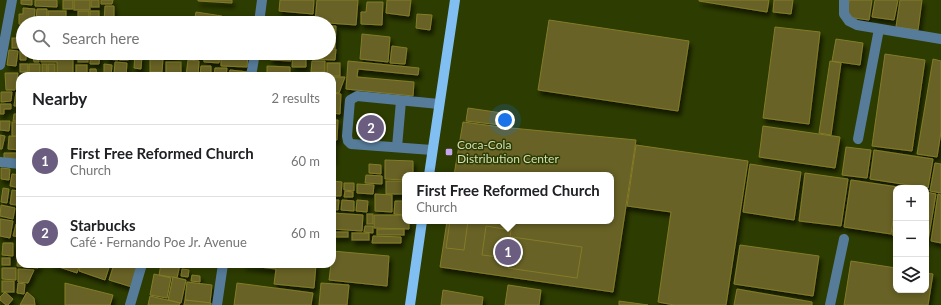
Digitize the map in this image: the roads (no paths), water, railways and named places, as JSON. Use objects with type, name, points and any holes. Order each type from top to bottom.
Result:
[{"type":"main road","points":[[429,172],[455,0]]},
{"type":"main road","points":[[410,305],[422,224]]},
{"type":"street","points":[[0,65],[12,0]]},
{"type":"street","points":[[260,16],[262,0]]},
{"type":"street","points":[[844,0],[844,14],[849,21],[857,25],[941,39]]},
{"type":"street","points":[[858,138],[879,29]]},
{"type":"street","points":[[252,72],[253,60]]},
{"type":"street","points":[[432,150],[352,144],[348,141],[347,136],[350,100],[357,96],[439,104]]},
{"type":"street","points":[[398,147],[401,101]]},
{"type":"street","points":[[0,162],[16,164]]},
{"type":"street","points":[[830,305],[844,239]]},
{"type":"street","points":[[130,305],[141,268]]},
{"type":"street","points":[[217,305],[223,268]]},
{"type":"place","name":"Starbucks","points":[[371,128]]},
{"type":"place","name":"Coca-Cola Distribution Center","points":[[449,152]]},
{"type":"place","name":"First Free Reformed Church","points":[[508,252]]}]
